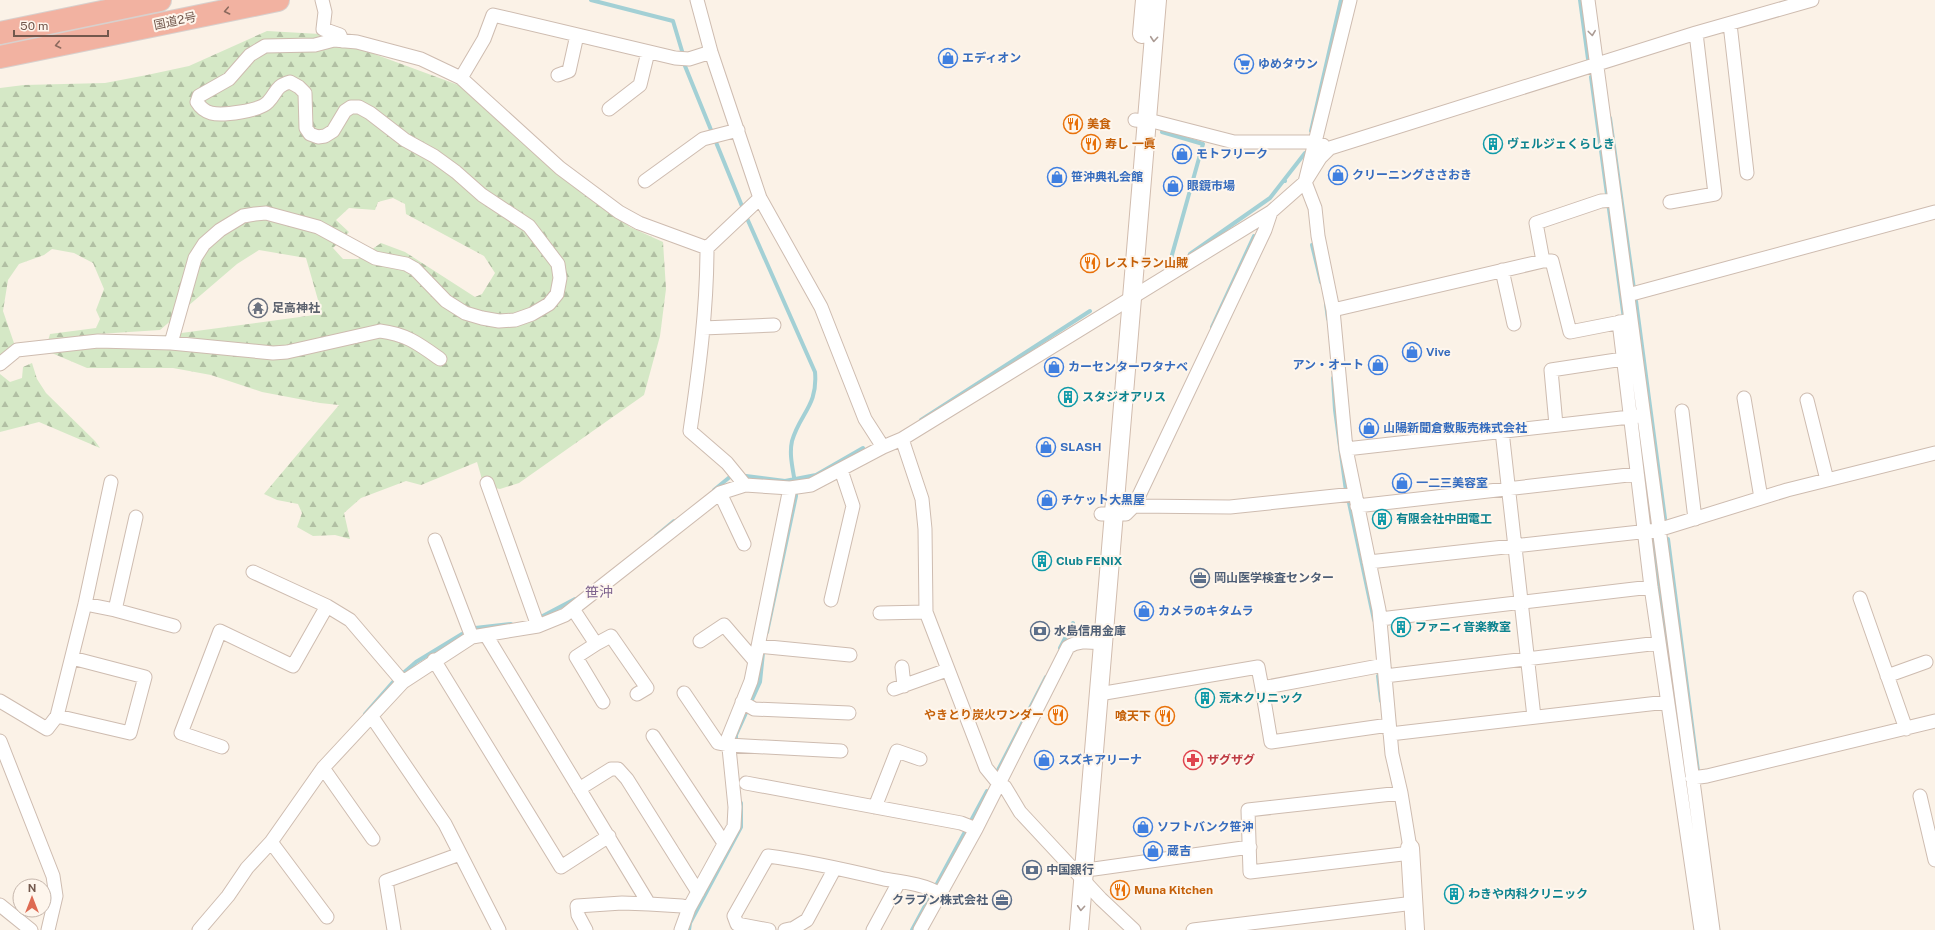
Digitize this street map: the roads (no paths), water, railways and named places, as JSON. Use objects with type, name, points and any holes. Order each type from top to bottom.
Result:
[{"type":"highway","name":"国道2号","points":[[0,33],[160,0]]},
{"type":"highway","name":"国道2号","points":[[0,57],[278,0]]},
{"type":"street","points":[[322,0],[325,12],[323,29],[340,35],[342,41]]},
{"type":"street","points":[[697,0],[710,52],[738,130],[760,198],[821,307],[865,419],[883,447]]},
{"type":"street","points":[[1141,121],[1144,0]]},
{"type":"street","points":[[1079,930],[1079,871],[1107,514],[1141,121],[1157,0]]},
{"type":"street","points":[[1350,0],[1306,182],[1315,208],[1318,236],[1334,310],[1346,449],[1380,619],[1392,754],[1401,793],[1411,851],[1415,930]]},
{"type":"street","points":[[1588,0],[1610,200],[1628,295],[1623,359],[1637,417],[1637,474],[1651,531],[1651,587],[1667,702],[1670,707],[1701,930]]},
{"type":"street","points":[[199,930],[228,896],[247,868],[271,842],[324,768],[372,717],[400,679],[434,660],[470,633],[486,635],[536,622],[546,624],[573,609],[720,493],[733,487],[744,485],[795,488],[811,485],[883,447],[902,439],[1271,212],[1306,182],[1320,158],[1330,148],[1696,33],[1812,0]]},
{"type":"street","points":[[461,78],[484,39],[493,15],[683,59],[710,52]]},
{"type":"street","points":[[1730,24],[1747,173]]},
{"type":"street","points":[[1670,202],[1715,194],[1696,33]]},
{"type":"street","points":[[558,75],[568,71],[578,35]]},
{"type":"street","points":[[172,343],[195,258],[204,244],[220,230],[243,216],[255,214],[266,213],[318,227],[375,258],[406,264],[415,269],[446,301],[465,312],[482,318],[499,321],[515,320],[532,314],[549,304],[557,294],[560,278],[558,264],[529,226],[482,195],[456,172],[434,156],[405,140],[370,113],[359,107],[351,107],[345,111],[333,131],[325,136],[318,137],[310,134],[306,128],[305,93],[299,87],[290,82],[282,84],[268,103],[257,109],[211,113],[201,109],[197,102],[199,96],[229,79],[250,55],[265,46],[315,45],[334,40],[357,42],[421,59],[461,78],[560,168],[619,212],[639,223],[707,248]]},
{"type":"street","points":[[609,109],[640,85],[648,52]]},
{"type":"street","points":[[1141,121],[1234,142],[1315,142],[1330,148]]},
{"type":"street","points":[[645,181],[703,138],[738,130]]},
{"type":"street","points":[[744,485],[727,463],[690,431],[703,328],[707,279],[707,248],[760,198]]},
{"type":"street","points":[[1543,261],[1536,223],[1610,200]]},
{"type":"street","points":[[1107,514],[1126,514],[1134,506],[1265,230],[1271,212]]},
{"type":"street","points":[[1628,295],[1935,212]]},
{"type":"street","points":[[1334,310],[1502,270],[1543,261],[1552,261],[1570,332],[1625,321]]},
{"type":"street","points":[[1502,270],[1514,324]]},
{"type":"street","points":[[1625,321],[1651,531],[1692,778],[1713,930]]},
{"type":"street","points":[[703,328],[774,325]]},
{"type":"street","points":[[0,364],[10,354],[25,349],[98,341],[172,343],[273,353],[287,352],[380,331],[393,332],[413,339],[440,359]]},
{"type":"street","points":[[1556,425],[1551,370],[1623,359]]},
{"type":"street","points":[[1744,398],[1761,498]]},
{"type":"street","points":[[1807,400],[1827,480]]},
{"type":"street","points":[[1682,411],[1695,519]]},
{"type":"street","points":[[1346,449],[1637,417]]},
{"type":"street","points":[[1502,431],[1534,717]]},
{"type":"street","points":[[902,439],[922,499],[925,529],[926,612],[947,670],[986,768],[999,784],[1005,787],[1020,812],[1079,871],[1134,930]]},
{"type":"street","points":[[1369,562],[1651,531],[1761,498],[1935,453]]},
{"type":"street","points":[[832,600],[852,506],[841,470]]},
{"type":"street","points":[[1134,506],[1230,506],[1355,500],[1508,489],[1637,474]]},
{"type":"street","points":[[0,701],[47,729],[57,716],[85,604],[111,482]]},
{"type":"street","points":[[487,483],[536,622]]},
{"type":"street","points":[[681,930],[689,908],[734,826],[733,745],[728,738],[747,705],[755,661],[763,647],[795,488]]},
{"type":"street","points":[[720,493],[744,544]]},
{"type":"street","points":[[115,610],[136,516]]},
{"type":"street","points":[[435,540],[470,633]]},
{"type":"street","points":[[253,572],[327,606],[350,620],[400,679]]},
{"type":"street","points":[[1380,619],[1651,587]]},
{"type":"street","points":[[1860,598],[1906,729]]},
{"type":"street","points":[[85,604],[115,610],[174,626]]},
{"type":"street","points":[[222,747],[181,733],[220,631],[293,666],[327,606]]},
{"type":"street","points":[[573,609],[596,644]]},
{"type":"street","points":[[880,613],[926,612]]},
{"type":"street","points":[[700,642],[724,625],[755,661]]},
{"type":"street","points":[[486,635],[649,904]]},
{"type":"street","points":[[603,702],[576,657],[612,636],[647,688],[636,694]]},
{"type":"street","points":[[920,930],[935,891],[971,827],[999,784],[1068,647],[1074,643],[1097,643]]},
{"type":"street","points":[[1066,930],[1079,871],[1099,694],[1097,643]]},
{"type":"street","points":[[1262,688],[1385,671],[1528,660],[1659,643]]},
{"type":"street","points":[[763,647],[850,655]]},
{"type":"street","points":[[57,716],[130,733],[145,677],[72,658]]},
{"type":"street","points":[[434,660],[561,867],[608,836]]},
{"type":"street","points":[[1887,676],[1926,662]]},
{"type":"street","points":[[902,667],[899,688],[947,670]]},
{"type":"street","points":[[1099,694],[1258,667],[1271,742],[1534,717],[1667,702]]},
{"type":"street","points":[[684,693],[718,743],[841,751]]},
{"type":"street","points":[[747,705],[849,713]]},
{"type":"street","points":[[372,717],[446,824],[499,930]]},
{"type":"street","points":[[1692,778],[1707,776],[1935,721]]},
{"type":"street","points":[[653,736],[724,843]]},
{"type":"street","points":[[0,741],[53,876],[56,896],[48,930]]},
{"type":"street","points":[[875,807],[896,751],[920,759]]},
{"type":"street","points":[[324,768],[373,839]]},
{"type":"street","points":[[579,789],[611,769],[618,769],[627,779],[698,892]]},
{"type":"street","points":[[746,783],[875,807],[971,827]]},
{"type":"street","points":[[1401,793],[1248,810],[1250,872],[1411,851]]},
{"type":"street","points":[[1920,796],[1935,860]]},
{"type":"street","points":[[271,842],[327,918]]},
{"type":"street","points":[[1079,871],[1250,847]]},
{"type":"street","points":[[394,930],[386,881],[460,854]]},
{"type":"street","points":[[769,930],[737,924],[734,916],[768,856],[799,860],[935,891]]},
{"type":"street","points":[[785,930],[794,928],[807,920],[835,868]]},
{"type":"street","points":[[873,930],[900,882]]},
{"type":"street","points":[[586,930],[578,915],[578,906],[622,903],[682,906],[689,908]]},
{"type":"street","points":[[1192,930],[1414,903]]},
{"type":"street","points":[[0,905],[15,926],[31,930]]},
{"type":"waterway","points":[[591,0],[673,21],[685,66],[746,216],[815,372],[814,393],[795,431],[792,441],[791,455],[796,496],[767,632]]},
{"type":"waterway","points":[[1311,131],[1341,0]]},
{"type":"waterway","points":[[1580,0],[1588,59]]},
{"type":"waterway","points":[[1591,77],[1624,319]]},
{"type":"waterway","points":[[1610,118],[1634,289]]},
{"type":"waterway","points":[[1162,132],[1203,144],[1170,262]]},
{"type":"waterway","points":[[1285,181],[1284,180],[1305,153]]},
{"type":"waterway","points":[[1190,254],[1270,198],[1284,180]]},
{"type":"waterway","points":[[1212,327],[1254,236]]},
{"type":"waterway","points":[[1312,245],[1321,282]]},
{"type":"waterway","points":[[1636,301],[1666,526]]},
{"type":"waterway","points":[[1326,304],[1328,319]]},
{"type":"waterway","points":[[921,420],[1090,311]]},
{"type":"waterway","points":[[1333,378],[1335,410],[1346,491]]},
{"type":"waterway","points":[[1640,444],[1650,509]]},
{"type":"waterway","points":[[746,476],[785,481],[816,475],[863,448]]},
{"type":"waterway","points":[[714,490],[731,476]]},
{"type":"waterway","points":[[1348,498],[1374,620]]},
{"type":"waterway","points":[[656,536],[674,521]]},
{"type":"waterway","points":[[1652,533],[1680,739]]},
{"type":"waterway","points":[[1668,539],[1698,771]]},
{"type":"waterway","points":[[537,619],[575,599]]},
{"type":"waterway","points":[[1060,648],[1073,623]]},
{"type":"waterway","points":[[365,714],[393,682],[416,662],[462,634],[475,628],[511,624]]},
{"type":"waterway","points":[[736,744],[736,735],[760,682],[763,653]]},
{"type":"waterway","points":[[1378,676],[1381,701]]},
{"type":"waterway","points":[[997,772],[1046,677]]},
{"type":"waterway","points":[[912,930],[987,791]]},
{"type":"waterway","points":[[689,930],[690,923],[741,827],[741,803]]},
{"type":"place","name":"エディオン","points":[[948,58]]},
{"type":"place","name":"ゆめタウン","points":[[1244,64]]},
{"type":"place","name":"美食","points":[[1073,124]]},
{"type":"place","name":"寿し 一眞","points":[[1091,144]]},
{"type":"place","name":"ヴェルジェくらしき","points":[[1493,144]]},
{"type":"place","name":"モトフリーク","points":[[1182,154]]},
{"type":"place","name":"クリーニングささおき","points":[[1338,175]]},
{"type":"place","name":"笹沖典礼会館","points":[[1057,177]]},
{"type":"place","name":"眼鏡市場","points":[[1173,186]]},
{"type":"place","name":"レストラン山賊","points":[[1090,263]]},
{"type":"place","name":"足高神社","points":[[258,308]]},
{"type":"place","name":"Vive","points":[[1412,352]]},
{"type":"place","name":"アン・オート","points":[[1378,365]]},
{"type":"place","name":"カーセンターワタナベ","points":[[1054,367]]},
{"type":"place","name":"スタジオアリス","points":[[1068,397]]},
{"type":"place","name":"山陽新聞倉敷販売株式会社","points":[[1369,428]]},
{"type":"place","name":"SLASH","points":[[1046,447]]},
{"type":"place","name":"一二三美容室","points":[[1402,483]]},
{"type":"place","name":"チケット大黒屋","points":[[1047,500]]},
{"type":"place","name":"有限会社中田電工","points":[[1382,519]]},
{"type":"place","name":"Club FENIX","points":[[1042,561]]},
{"type":"place","name":"岡山医学検査センター","points":[[1200,578]]},
{"type":"place","name":"カメラのキタムラ","points":[[1144,611]]},
{"type":"place","name":"ファニィ音楽教室","points":[[1401,627]]},
{"type":"place","name":"水島信用金庫","points":[[1040,631]]},
{"type":"place","name":"荒木クリニック","points":[[1205,698]]},
{"type":"place","name":"やきとり炭火ワンダー","points":[[1058,715]]},
{"type":"place","name":"喰天下","points":[[1165,716]]},
{"type":"place","name":"スズキアリーナ","points":[[1044,760]]},
{"type":"place","name":"ザグザグ","points":[[1193,760]]},
{"type":"place","name":"ソフトバンク笹沖","points":[[1143,827]]},
{"type":"place","name":"蔵吉","points":[[1153,851]]},
{"type":"place","name":"中国銀行","points":[[1032,870]]},
{"type":"place","name":"Muna Kitchen","points":[[1120,890]]},
{"type":"place","name":"わきや内科クリニック","points":[[1454,894]]},
{"type":"place","name":"クラブン株式会社","points":[[1002,900]]},
{"type":"district","name":"笹沖","points":[[599,592]]}]
